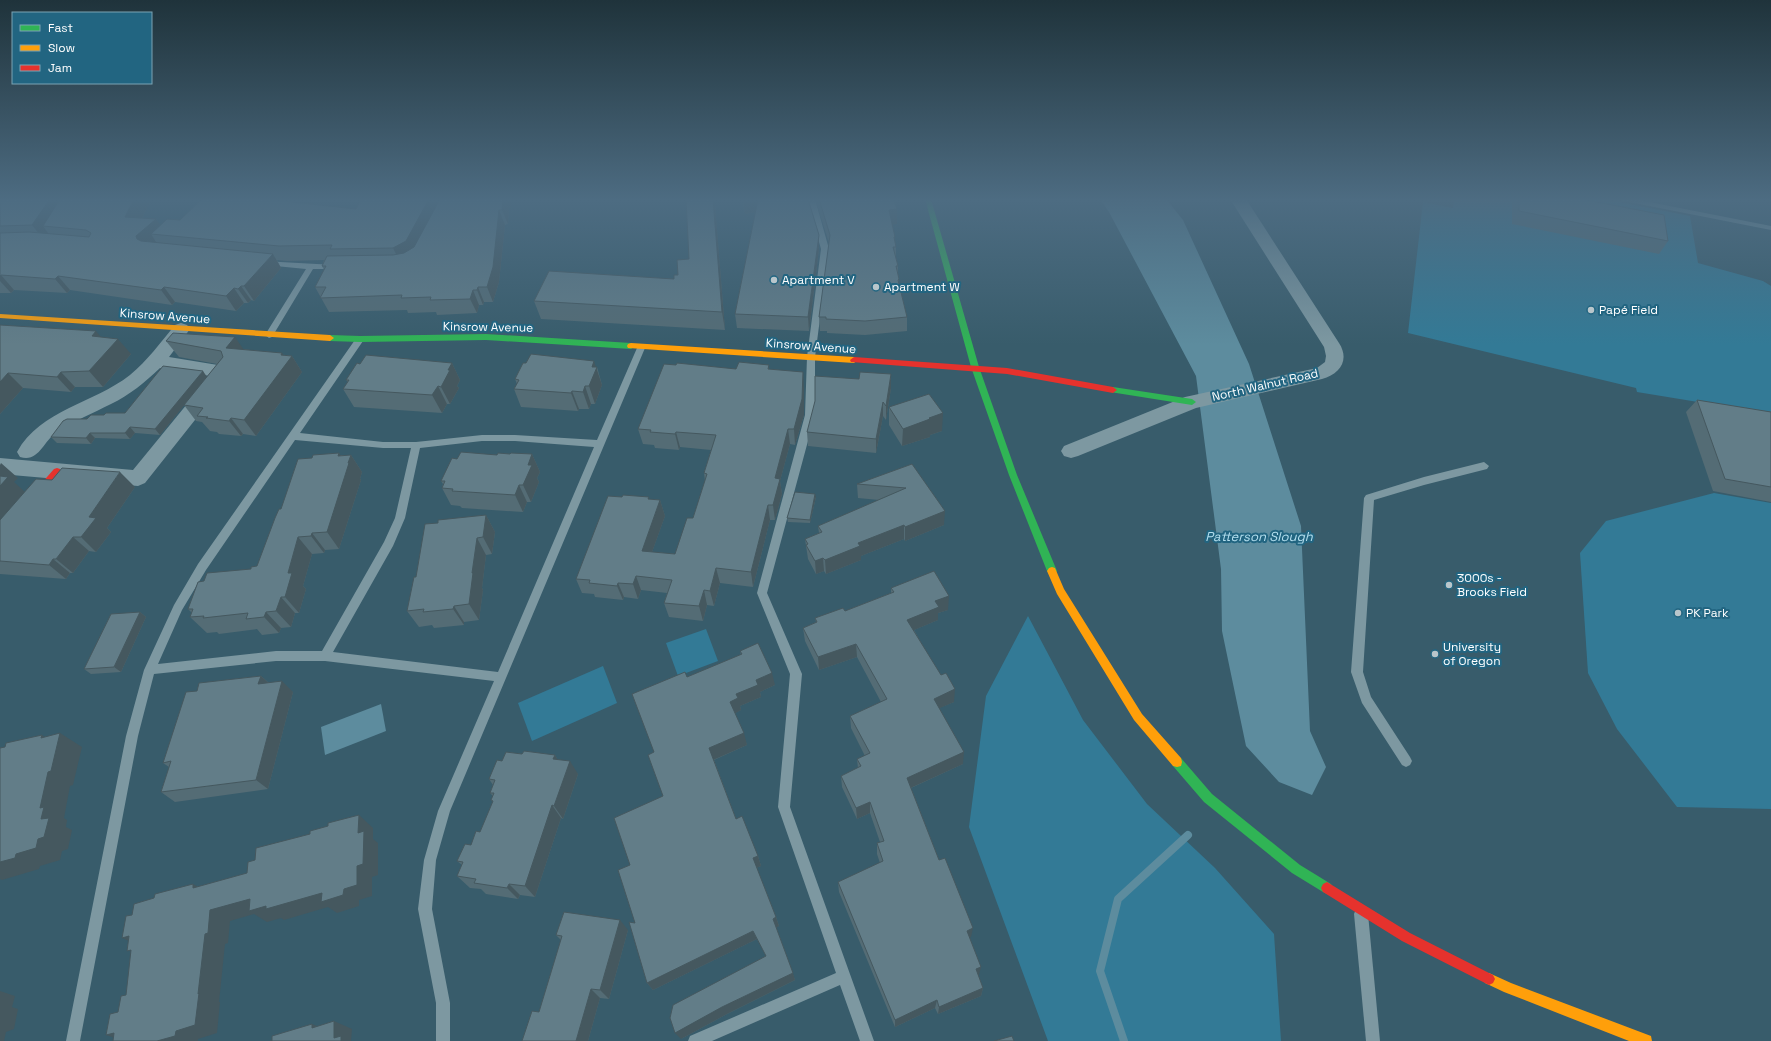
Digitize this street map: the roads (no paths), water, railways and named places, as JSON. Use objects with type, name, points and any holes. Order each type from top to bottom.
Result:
[{"type":"street","points":[[941,248],[974,367],[1012,475],[1060,591],[1138,717],[1208,798],[1296,869],[1406,938],[1508,988],[1646,1041]]},
{"type":"street","name":"North Walnut Road","points":[[1071,451],[1192,402],[1329,370],[1333,366],[1336,360],[1334,346],[1270,248]]},
{"type":"street","name":"Kinsrow Avenue","points":[[0,316],[269,335],[360,339],[486,337],[641,348],[974,367]]},
{"type":"street","points":[[27,452],[48,428],[70,415],[106,399],[136,380],[156,361],[181,329]]},
{"type":"street","points":[[0,466],[138,478],[224,372],[156,361]]},
{"type":"street","name":"North Walnut Road","points":[[974,367],[1057,378],[1148,396],[1192,402]]},
{"type":"street","points":[[0,537],[57,471]]},
{"type":"lane","points":[[825,248],[811,358],[810,415],[762,593],[796,674],[784,807],[867,1041]]},
{"type":"lane","points":[[255,262],[311,267],[341,267]]},
{"type":"lane","points":[[269,335],[311,267]]},
{"type":"lane","points":[[73,1041],[132,736],[150,670],[178,608],[202,567],[360,339]]},
{"type":"lane","points":[[443,1041],[443,1003],[425,909],[430,860],[444,811],[641,348]]},
{"type":"lane","points":[[293,436],[383,445],[416,445],[482,438],[515,438],[601,444]]},
{"type":"lane","points":[[325,656],[389,542],[400,518],[416,445]]},
{"type":"lane","points":[[1406,761],[1366,698],[1357,672],[1369,498],[1424,481],[1484,466]]},
{"type":"lane","points":[[150,670],[276,656],[325,656],[500,677]]},
{"type":"lane","points":[[1361,909],[1373,1041]]},
{"type":"lane","points":[[694,1041],[844,976]]},
{"type":"water","name":"Patterson Slough","points":[[1128,248],[1196,248],[1249,364],[1301,526],[1310,731],[1326,767],[1312,795],[1279,782],[1246,746],[1222,631],[1221,569],[1196,376]]},
{"type":"water","points":[[381,704],[386,731],[325,755],[321,727]]},
{"type":"waterway","name":"Patterson Slough","points":[[1124,1041],[1100,971],[1118,899],[1188,835]]},
{"type":"place","name":"Apartment V","points":[[774,280]]},
{"type":"place","name":"Apartment W","points":[[876,287]]},
{"type":"place","name":"Papé Field","points":[[1591,310]]},
{"type":"place","name":"3000s - Brooks Field","points":[[1449,585]]},
{"type":"place","name":"PK Park","points":[[1678,613]]},
{"type":"place","name":"University of Oregon","points":[[1435,654]]}]
